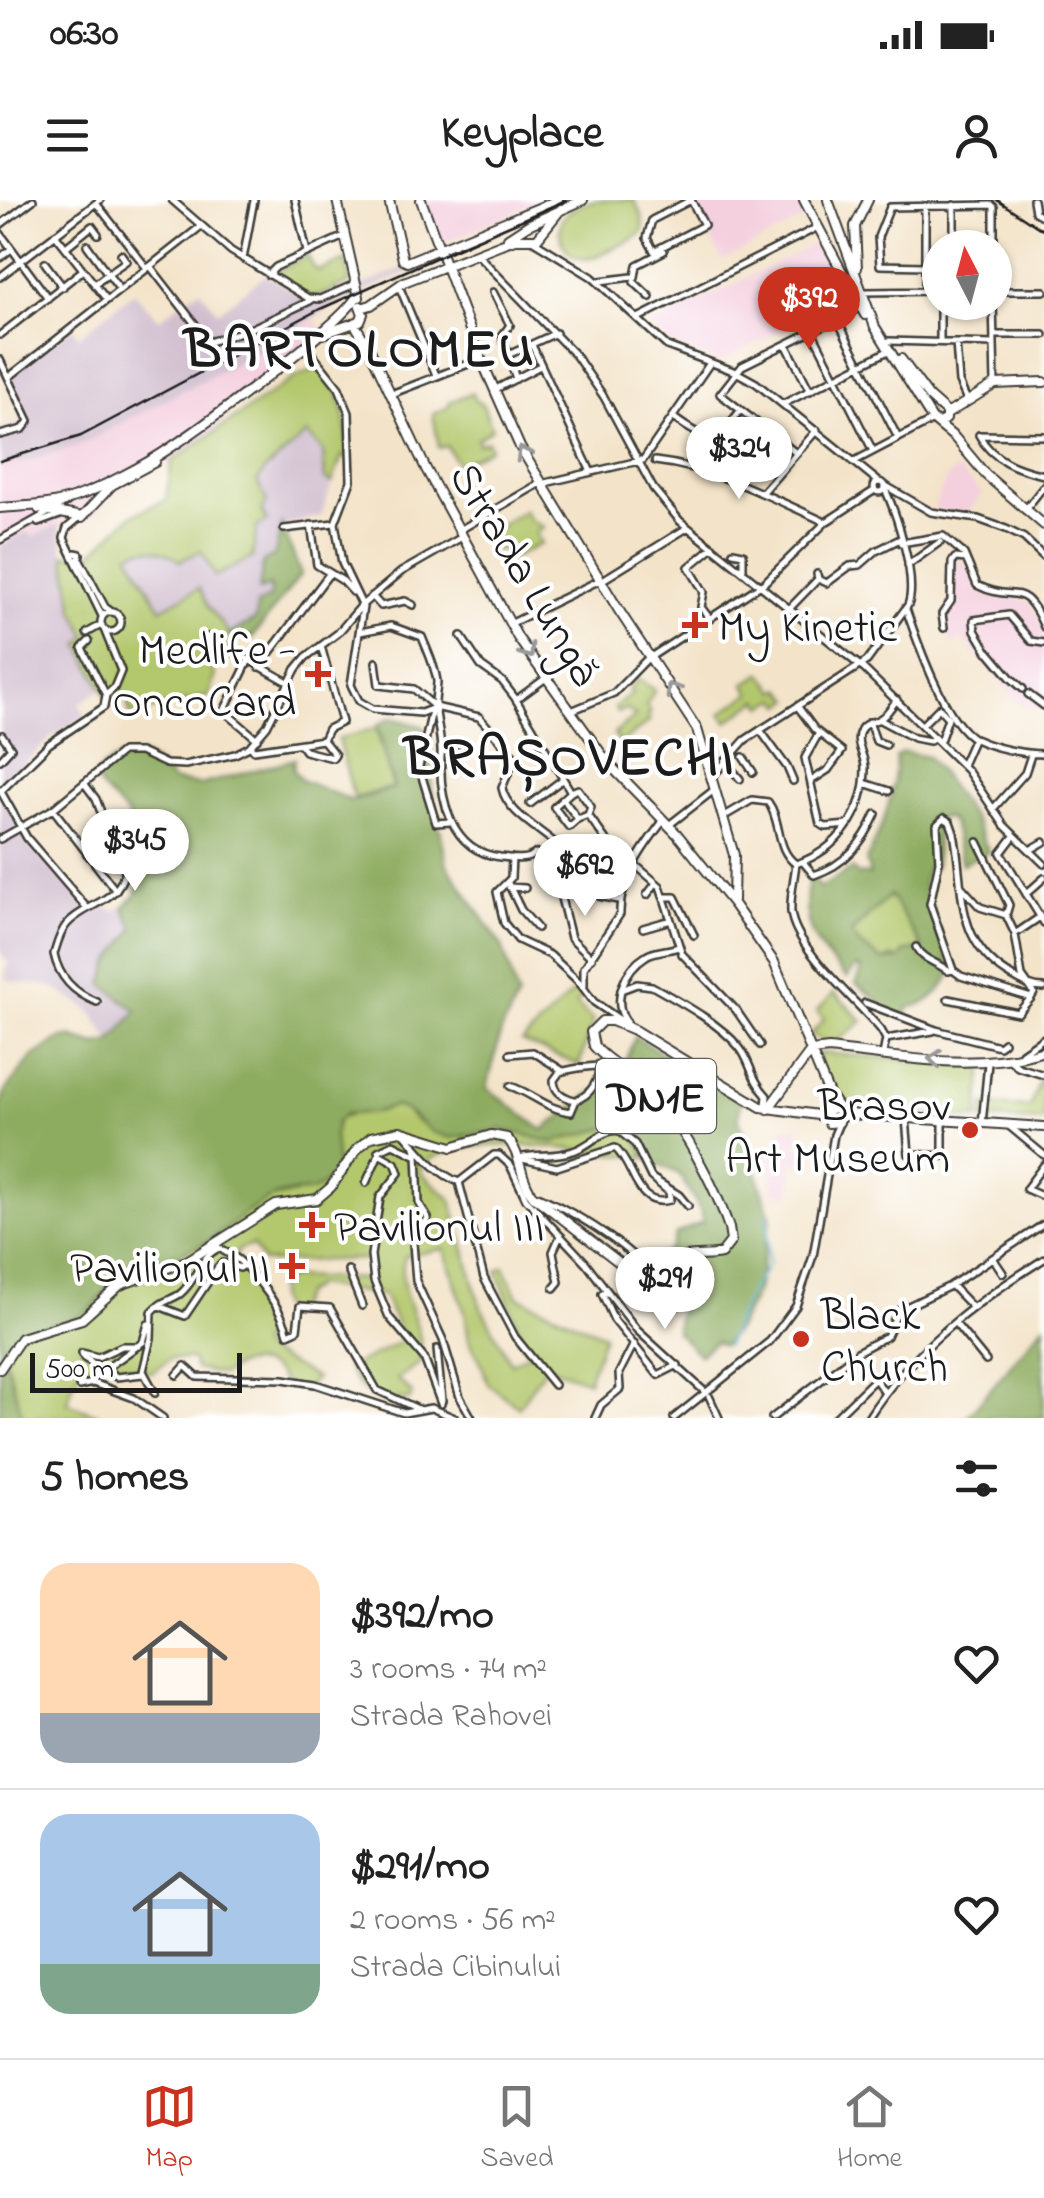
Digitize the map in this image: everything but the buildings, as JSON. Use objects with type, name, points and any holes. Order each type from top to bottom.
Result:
[{"type":"main road","name":"Strada Lungă","points":[[336,200],[357,289],[356,313],[371,352],[510,624],[608,762],[727,891],[779,970],[829,1094],[833,1114]]},
{"type":"main road","points":[[389,200],[403,261],[462,261],[500,244],[560,205],[583,200]]},
{"type":"main road","points":[[421,200],[494,390],[541,484],[690,716],[735,860],[727,891]]},
{"type":"main road","points":[[804,200],[861,306],[955,438],[986,475],[1044,525]]},
{"type":"main road","points":[[830,200],[889,346]]},
{"type":"main road","points":[[830,200],[875,327]]},
{"type":"main road","points":[[858,272],[855,226],[868,200]]},
{"type":"main road","points":[[74,518],[116,482],[155,462],[314,338],[356,313],[372,312],[399,284],[432,272],[443,258],[544,203],[560,205]]},
{"type":"main road","points":[[500,244],[537,239],[560,205]]},
{"type":"main road","points":[[529,224],[539,226],[537,239]]},
{"type":"main road","points":[[529,224],[524,232],[537,239]]},
{"type":"main road","points":[[314,338],[356,313]]},
{"type":"main road","points":[[940,415],[995,384],[1044,382]]},
{"type":"main road","points":[[74,518],[54,510],[0,508],[75,498],[169,449]]},
{"type":"main road","points":[[90,490],[98,500]]},
{"type":"main road","points":[[74,518],[71,507],[75,498]]},
{"type":"main road","name":"DN1E","points":[[664,1303],[672,1308],[678,1303],[667,1274],[670,1264],[680,1256],[717,1256],[727,1248],[730,1233],[724,1213],[680,1129],[655,1095],[602,1054],[591,1038],[594,1027],[602,1021],[629,1026],[752,1101],[833,1114],[1044,1127]]},
{"type":"main road","points":[[806,1038],[829,1049]]},
{"type":"main road","points":[[772,1105],[811,1050],[1014,1064],[1044,1051]]},
{"type":"main road","points":[[0,1369],[20,1338],[82,1319],[120,1285],[178,1265],[218,1244],[276,1204],[317,1199],[328,1191],[361,1144],[381,1133],[404,1132],[415,1140],[458,1147],[491,1135],[510,1140],[521,1157],[529,1192],[644,1281],[664,1303]]},
{"type":"street","points":[[0,225],[33,200]]},
{"type":"street","points":[[172,200],[243,259],[313,300]]},
{"type":"street","points":[[243,259],[254,200]]},
{"type":"street","points":[[295,200],[308,252]]},
{"type":"street","points":[[691,200],[704,225],[654,251],[648,238],[652,220],[691,200]]},
{"type":"street","points":[[1033,200],[1034,212],[1044,218]]},
{"type":"street","points":[[0,276],[98,202],[209,342],[250,329],[313,300],[357,289]]},
{"type":"street","points":[[954,205],[954,230]]},
{"type":"street","points":[[926,206],[926,230]]},
{"type":"street","points":[[922,266],[882,266],[877,245],[889,208],[994,206],[994,230]]},
{"type":"street","points":[[66,248],[92,226],[98,234]]},
{"type":"street","points":[[638,318],[820,226]]},
{"type":"street","points":[[9,377],[200,227]]},
{"type":"street","points":[[0,233],[48,298]]},
{"type":"street","points":[[55,234],[107,300]]},
{"type":"street","points":[[268,275],[276,267],[344,236]]},
{"type":"street","points":[[537,239],[597,281],[672,349],[736,372],[818,430],[881,490],[901,541],[912,590],[906,609],[860,666],[760,730],[736,748],[712,777]]},
{"type":"street","points":[[87,245],[117,286]]},
{"type":"street","points":[[0,258],[11,249]]},
{"type":"street","points":[[634,278],[637,265],[664,251]]},
{"type":"street","points":[[95,284],[126,261],[120,254]]},
{"type":"street","points":[[478,254],[588,370],[655,491],[687,528],[735,559],[745,572],[860,666],[962,765],[1014,836],[1044,864]]},
{"type":"street","points":[[45,263],[63,287]]},
{"type":"street","points":[[0,324],[2,333],[83,270]]},
{"type":"street","points":[[597,281],[634,278]]},
{"type":"street","points":[[634,278],[650,297]]},
{"type":"street","points":[[399,284],[436,376]]},
{"type":"street","points":[[865,292],[922,291]]},
{"type":"street","points":[[1012,291],[1044,291]]},
{"type":"street","points":[[493,292],[510,325],[502,333],[516,379]]},
{"type":"street","points":[[796,453],[720,396],[736,372],[861,306]]},
{"type":"street","points":[[837,319],[898,438]]},
{"type":"street","points":[[940,320],[940,342]]},
{"type":"street","points":[[994,320],[995,384]]},
{"type":"street","points":[[812,331],[873,451]]},
{"type":"street","points":[[507,356],[556,333]]},
{"type":"street","points":[[994,336],[1044,335]]},
{"type":"street","points":[[784,404],[889,346],[940,342],[994,344]]},
{"type":"street","points":[[956,343],[963,402]]},
{"type":"street","points":[[786,344],[810,391]]},
{"type":"street","points":[[306,345],[339,388],[349,413],[351,481],[335,523],[342,563],[361,603],[360,632],[350,678],[359,701],[380,711],[433,709],[479,717],[514,753],[515,762],[502,788],[504,797],[532,826],[556,841],[580,873],[580,882]]},
{"type":"street","points":[[532,345],[590,472]]},
{"type":"street","points":[[390,394],[481,358]]},
{"type":"street","points":[[0,360],[28,416],[26,426],[0,435]]},
{"type":"street","points":[[0,839],[52,809],[114,756],[127,751],[140,752],[166,764],[184,765],[235,754],[249,746],[257,739],[299,664],[342,629],[361,603],[511,498],[541,484],[638,462],[648,454],[710,362]]},
{"type":"street","points":[[494,390],[540,366]]},
{"type":"street","points":[[694,468],[740,411]]},
{"type":"street","points":[[853,462],[940,415]]},
{"type":"street","points":[[673,418],[778,474]]},
{"type":"street","points":[[763,492],[818,430]]},
{"type":"street","points":[[1044,436],[979,435],[1002,460],[1044,474]]},
{"type":"street","points":[[655,460],[694,468],[763,492],[826,522]]},
{"type":"street","points":[[1025,510],[1044,486]]},
{"type":"street","points":[[881,490],[896,493]]},
{"type":"street","points":[[571,711],[614,693],[650,657],[761,585],[826,522],[881,490],[896,493],[931,512],[1006,529],[1024,538],[1044,556]]},
{"type":"street","points":[[0,541],[75,498]]},
{"type":"street","points":[[0,541],[52,516],[74,518],[64,538],[104,606],[117,614],[120,624],[117,629],[86,633]]},
{"type":"street","points":[[284,529],[335,523]]},
{"type":"street","points":[[311,524],[316,565],[346,584],[361,603]]},
{"type":"street","points":[[510,624],[601,581],[687,528]]},
{"type":"street","points":[[789,609],[818,576],[827,583],[850,566],[860,566],[876,550],[901,541],[923,542],[941,536],[966,559],[977,585],[1028,598],[1036,605],[1044,627]]},
{"type":"street","points":[[908,566],[940,542]]},
{"type":"street","points":[[710,619],[701,607],[704,592],[689,565],[713,546]]},
{"type":"street","points":[[76,554],[121,671],[102,709],[49,744],[0,791],[20,828],[86,908]]},
{"type":"street","points":[[944,628],[942,614],[950,602],[952,562],[955,558],[966,559]]},
{"type":"street","points":[[259,667],[329,574]]},
{"type":"street","points":[[372,596],[380,605],[414,605]]},
{"type":"street","points":[[906,609],[948,710],[974,738],[1044,754]]},
{"type":"street","points":[[102,616],[112,612]]},
{"type":"street","points":[[1044,643],[1030,641],[1009,614],[974,620],[973,626],[989,652],[1010,678],[1044,706]]},
{"type":"street","points":[[360,632],[391,626],[420,635],[436,678],[419,767],[436,823],[450,822]]},
{"type":"street","points":[[461,636],[480,666],[502,682],[516,700],[571,792]]},
{"type":"street","points":[[208,637],[289,683]]},
{"type":"street","points":[[88,641],[82,648],[106,696]]},
{"type":"street","points":[[320,646],[342,719],[328,729],[320,756]]},
{"type":"street","points":[[248,662],[224,712],[257,739]]},
{"type":"street","points":[[376,662],[378,685],[414,689],[438,716],[440,772],[450,822],[478,851],[527,859],[537,854],[552,867],[571,938],[592,958]]},
{"type":"street","points":[[516,700],[546,678]]},
{"type":"street","points":[[880,720],[896,700]]},
{"type":"street","points":[[798,707],[842,754],[822,775],[810,781]]},
{"type":"street","points":[[884,1055],[886,1040],[809,949],[791,910],[799,863],[839,839],[849,825],[864,783],[858,739],[862,728],[880,720],[930,742],[937,740],[948,718],[940,708],[922,725]]},
{"type":"street","points":[[869,722],[876,740],[886,745]]},
{"type":"street","points":[[760,730],[787,766],[793,781]]},
{"type":"street","points":[[819,733],[805,758],[820,825],[849,825]]},
{"type":"street","points":[[0,760],[11,748],[2,735]]},
{"type":"street","points":[[962,765],[974,738]]},
{"type":"street","points":[[249,746],[254,750],[323,740]]},
{"type":"street","points":[[300,743],[305,751],[332,759],[335,756],[323,740]]},
{"type":"street","points":[[442,752],[458,751]]},
{"type":"street","points":[[993,809],[1025,772],[1031,754]]},
{"type":"street","points":[[725,761],[738,776],[751,768],[742,757]]},
{"type":"street","points":[[530,804],[563,779]]},
{"type":"street","points":[[84,782],[104,818],[99,831],[114,856]]},
{"type":"street","points":[[864,783],[888,791]]},
{"type":"street","points":[[585,994],[583,970],[620,914],[618,900],[634,862],[666,822],[714,789]]},
{"type":"street","points":[[580,790],[592,809],[570,828],[554,807],[571,792],[580,790]]},
{"type":"street","points":[[563,799],[578,819]]},
{"type":"street","points":[[723,817],[752,800],[768,802],[774,810],[783,850],[814,875],[848,856],[865,837],[876,814]]},
{"type":"street","points":[[52,809],[116,890]]},
{"type":"street","points":[[588,814],[606,840],[662,889],[685,958],[736,1010],[760,1045]]},
{"type":"street","points":[[11,833],[15,817]]},
{"type":"street","points":[[953,970],[930,900],[939,862],[938,826],[942,819],[950,822],[954,833],[963,912],[981,952],[1030,987],[1044,988]]},
{"type":"street","points":[[1014,836],[1001,853],[1042,920],[1016,934]]},
{"type":"street","points":[[97,1002],[71,987],[53,956],[64,926],[116,890],[126,868],[126,838]]},
{"type":"street","points":[[87,854],[105,841]]},
{"type":"street","points":[[978,842],[1008,902],[1010,909],[1006,915]]},
{"type":"street","points":[[1030,850],[1044,842]]},
{"type":"street","points":[[508,885],[513,874],[512,858]]},
{"type":"street","points":[[1026,894],[1044,878]]},
{"type":"street","points":[[561,892],[580,882]]},
{"type":"street","points":[[580,882],[599,896],[618,900]]},
{"type":"street","points":[[647,896],[656,883]]},
{"type":"street","points":[[948,999],[1018,1013],[1034,992],[1020,969],[1016,934],[1006,915],[980,907],[960,884]]},
{"type":"street","points":[[508,885],[521,910],[537,928]]},
{"type":"street","points":[[525,888],[498,888],[504,923],[518,940],[547,953],[604,1011],[629,1026]]},
{"type":"street","points":[[655,896],[662,889]]},
{"type":"street","points":[[664,897],[675,897],[680,902],[694,935]]},
{"type":"street","points":[[643,928],[671,920]]},
{"type":"street","points":[[629,1026],[619,1006],[621,990],[644,957],[678,946]]},
{"type":"street","points":[[916,948],[922,957],[938,962],[948,971],[1031,998]]},
{"type":"street","points":[[621,990],[637,984],[652,986],[730,1038],[742,1050],[752,1078],[772,1105]]},
{"type":"street","points":[[865,1004],[936,1030],[999,1046],[1004,1042]]},
{"type":"street","points":[[886,1040],[936,1030]]},
{"type":"street","points":[[1043,1073],[1014,1064],[1010,1057],[1044,1038]]},
{"type":"street","points":[[510,1054],[534,1052],[563,1071]]},
{"type":"street","points":[[982,1124],[988,1063]]},
{"type":"street","points":[[608,1064],[624,1071],[640,1094],[613,1084],[600,1067],[596,1082],[585,1096],[576,1100],[564,1097],[555,1088],[555,1077],[563,1071],[608,1064]]},
{"type":"street","points":[[510,1086],[568,1112],[575,1108],[576,1100]]},
{"type":"street","points":[[674,1418],[770,1341],[801,1296],[815,1246],[834,1135],[833,1114]]},
{"type":"street","points":[[906,1118],[909,1154],[943,1156],[943,1121]]},
{"type":"street","points":[[1009,1126],[1044,1155]]},
{"type":"street","points":[[1021,1127],[1021,1139]]},
{"type":"street","points":[[618,1130],[635,1144],[651,1178],[669,1192],[670,1200],[654,1202],[646,1196],[624,1156],[615,1148],[557,1167],[521,1157],[558,1156],[582,1148],[604,1132],[618,1130]]},
{"type":"street","points":[[415,1140],[438,1173],[459,1182]]},
{"type":"street","points":[[415,1140],[419,1203],[428,1220],[414,1244],[416,1281],[443,1340],[460,1397],[472,1418]]},
{"type":"street","points":[[366,1183],[381,1147],[392,1144],[416,1156]]},
{"type":"street","points":[[379,1154],[395,1162],[399,1173],[379,1201],[371,1261],[374,1282],[389,1317],[424,1358],[441,1407],[453,1418]]},
{"type":"street","points":[[459,1182],[494,1155],[522,1173]]},
{"type":"street","points":[[510,1165],[526,1199],[639,1332],[707,1393],[719,1418]]},
{"type":"street","points":[[1044,1165],[1026,1189],[1044,1197]]},
{"type":"street","points":[[651,1178],[679,1195],[688,1206]]},
{"type":"street","points":[[459,1182],[484,1278],[515,1338],[554,1386]]},
{"type":"street","points":[[529,1192],[623,1245],[654,1279],[666,1299],[664,1303]]},
{"type":"street","points":[[772,1418],[859,1351],[886,1336],[898,1312],[951,1286],[1044,1224]]},
{"type":"street","points":[[554,1288],[560,1282],[553,1249],[560,1235]]},
{"type":"street","points":[[109,1373],[108,1368],[146,1338],[158,1305],[184,1290],[218,1244],[244,1266],[283,1317],[288,1334],[297,1330],[300,1306],[330,1308],[377,1390],[420,1410]]},
{"type":"street","points":[[993,1258],[1003,1272]]},
{"type":"street","points":[[868,1418],[924,1349],[972,1308],[1044,1259]]},
{"type":"street","points":[[158,1305],[185,1316],[218,1267],[223,1263],[244,1266]]},
{"type":"street","points":[[348,1270],[362,1306]]},
{"type":"street","points":[[951,1286],[972,1308]]},
{"type":"street","points":[[612,1296],[602,1294],[614,1320],[659,1376],[678,1365]]},
{"type":"street","points":[[152,1318],[144,1374],[155,1393]]},
{"type":"street","points":[[955,1323],[986,1361]]},
{"type":"street","points":[[595,1418],[603,1403],[620,1389],[619,1373],[634,1344]]},
{"type":"street","points":[[138,1346],[122,1346],[98,1358],[82,1353],[116,1377],[144,1374]]},
{"type":"street","points":[[437,1349],[441,1407]]},
{"type":"street","points":[[177,1375],[185,1366],[196,1378],[289,1380],[318,1385],[404,1413],[441,1407]]},
{"type":"street","points":[[836,1418],[877,1379],[885,1393]]},
{"type":"street","points":[[79,1386],[94,1383],[126,1394],[163,1418]]},
{"type":"shaded area","points":[[424,200],[539,200],[540,202],[440,244]]},
{"type":"shaded area","points":[[559,200],[570,200],[341,302],[262,349],[84,443],[25,462],[0,465],[0,430],[22,423],[23,416],[6,379],[72,328],[79,336],[134,292],[159,319],[200,289],[218,312],[265,275],[310,301],[376,280]]},
{"type":"shaded area","points":[[690,200],[804,200],[812,215],[722,261]]},
{"type":"shaded area","points":[[824,239],[851,295],[720,362],[672,344],[650,326]]},
{"type":"shaded area","points":[[316,319],[323,336],[231,404],[212,434],[181,457],[119,488],[89,520],[72,519],[32,537],[29,531],[0,546],[0,465],[25,462],[84,443]]},
{"type":"shaded area","points":[[307,434],[323,451],[325,479],[332,483],[321,516],[282,526],[260,589],[271,586],[271,598],[256,619],[230,634],[199,589],[161,609],[129,554],[150,548],[167,552],[180,561],[257,527],[262,513],[257,482],[265,470]]},
{"type":"shaded area","points":[[957,469],[983,494],[966,513],[933,509],[946,479]]},
{"type":"shaded area","points":[[59,524],[74,610],[104,687],[79,704],[86,716],[52,737],[0,787],[0,547],[28,531],[32,537]]},
{"type":"shaded area","points":[[956,560],[965,561],[976,586],[1030,602],[1044,629],[1044,711],[1020,704],[962,639],[953,644],[948,637],[944,615],[951,604]]},
{"type":"shaded area","points":[[0,788],[22,828],[87,905],[98,902],[114,911],[124,907],[134,929],[111,961],[137,1011],[111,1042],[90,1010],[50,986],[11,982],[5,977],[8,963],[0,952]]},
{"type":"shaded area","points":[[782,1127],[800,1128],[798,1144],[792,1147],[814,1150],[813,1161],[793,1163],[790,1195],[774,1193],[767,1151],[780,1149]]},
{"type":"green space","points":[[594,200],[634,200],[642,216],[643,230],[597,256],[578,258],[563,243],[561,221],[571,210]]},
{"type":"green space","points":[[308,256],[319,271],[346,260],[350,283],[326,295],[309,297],[272,274]]},
{"type":"green space","points":[[317,364],[339,397],[347,431],[347,458],[342,456],[332,483],[325,479],[323,451],[307,434],[265,470],[257,482],[267,501],[262,512],[267,521],[257,527],[252,558],[215,576],[201,551],[180,561],[149,549],[129,554],[161,609],[199,588],[230,634],[210,667],[215,674],[209,696],[130,715],[126,696],[109,702],[80,645],[87,636],[74,610],[65,555],[90,555],[132,515],[166,500],[172,461]]},
{"type":"green space","points":[[472,393],[483,405],[492,429],[477,439],[479,444],[487,441],[491,448],[458,465],[447,446],[439,448],[433,414]]},
{"type":"green space","points":[[525,510],[530,520],[544,527],[536,533],[541,544],[510,559],[504,547],[496,550],[490,539],[502,524]]},
{"type":"green space","points":[[282,526],[301,574],[251,639],[230,634],[256,619],[257,605],[271,597],[270,586],[259,590],[263,562],[274,556]]},
{"type":"green space","points":[[762,673],[776,691],[782,688],[791,700],[783,705],[778,699],[764,706],[759,700],[727,722],[721,713],[751,693],[745,684]]},
{"type":"green space","points":[[638,679],[655,690],[646,706],[651,712],[650,721],[620,744],[614,734],[636,716],[626,709],[617,713],[615,707],[632,694],[629,689]]},
{"type":"green space","points":[[391,718],[422,726],[432,739],[432,789],[447,865],[502,946],[518,997],[501,1032],[487,1088],[543,1130],[623,1066],[635,1037],[741,1100],[738,1118],[771,1216],[757,1291],[738,1327],[723,1346],[715,1342],[699,1355],[676,1332],[680,1291],[658,1259],[670,1249],[676,1234],[703,1222],[702,1213],[679,1174],[646,1158],[636,1138],[619,1125],[552,1142],[501,1129],[451,1138],[432,1132],[404,1109],[394,1106],[373,1113],[346,1114],[337,1121],[337,1169],[319,1187],[271,1198],[206,1242],[123,1276],[82,1315],[17,1336],[4,1355],[23,1418],[0,1418],[0,1110],[5,1091],[32,1057],[62,1038],[97,1045],[111,1042],[137,1011],[103,984],[111,961],[134,929],[124,907],[137,894],[137,886],[128,816],[101,788],[95,775],[116,759],[136,755],[154,762],[173,781],[200,785],[295,759],[293,769],[301,780],[353,801],[394,788],[377,725]]},
{"type":"green space","points":[[376,728],[393,787],[354,798],[338,739]]},
{"type":"green space","points":[[903,752],[928,757],[974,820],[989,852],[962,864],[952,822],[945,817],[938,819],[935,867],[928,867],[923,883],[952,972],[935,996],[909,1007],[905,1016],[880,1008],[882,1003],[856,984],[862,969],[856,967],[847,978],[818,945],[806,910],[809,880],[814,879],[820,888],[852,869],[858,875],[870,874],[866,860],[887,810],[896,757]],"holes":[[[890,895],[923,948],[904,952],[900,959],[882,960],[859,944],[851,933]]]},
{"type":"green space","points":[[890,895],[923,948],[904,952],[901,959],[882,960],[858,944],[851,933]]},
{"type":"green space","points":[[577,988],[582,996],[576,1004],[593,1021],[579,1065],[522,1042]]},
{"type":"green space","points":[[834,993],[863,1021],[831,1046],[811,1034],[824,1019],[817,1011]]},
{"type":"green space","points":[[819,1053],[983,1065],[978,1119],[844,1108],[834,1099],[817,1059]]},
{"type":"green space","points":[[1041,1076],[1044,1121],[983,1119],[985,1105],[1030,1107]]},
{"type":"green space","points":[[394,1106],[404,1109],[417,1122],[464,1137],[501,1129],[552,1142],[619,1125],[636,1138],[646,1158],[489,1145],[434,1157],[420,1172],[451,1199],[480,1305],[511,1363],[528,1354],[497,1271],[504,1267],[518,1297],[604,1335],[588,1381],[546,1366],[519,1407],[488,1384],[469,1341],[465,1312],[444,1249],[405,1256],[403,1283],[421,1349],[420,1363],[397,1379],[412,1393],[410,1400],[372,1395],[359,1385],[348,1368],[400,1342],[402,1335],[383,1295],[316,1285],[304,1294],[293,1315],[284,1316],[278,1299],[278,1283],[291,1277],[366,1279],[366,1259],[263,1262],[253,1245],[240,1249],[232,1261],[253,1281],[265,1337],[260,1344],[263,1350],[316,1378],[305,1389],[284,1383],[271,1369],[255,1363],[230,1369],[223,1375],[195,1369],[192,1359],[170,1359],[152,1372],[97,1363],[79,1373],[68,1403],[106,1418],[23,1418],[4,1355],[12,1338],[33,1328],[66,1321],[95,1305],[115,1281],[206,1242],[252,1208],[271,1198],[296,1193],[337,1169],[337,1121]]},
{"type":"green space","points":[[1044,1325],[1044,1418],[966,1418],[974,1409]]},
{"type":"waterway","points":[[768,1215],[768,1265]]},
{"type":"waterway","points":[[726,1346],[747,1297],[766,1268]]},
{"type":"railway","points":[[0,461],[81,436],[318,310],[566,200]]},
{"type":"railway","points":[[997,200],[1044,231]]},
{"type":"place","name":"My Kinetic","points":[[695,625]]},
{"type":"place","name":"Medlife - OncoCard","points":[[318,674]]},
{"type":"place","name":"Brasov Art Museum","points":[[970,1130]]},
{"type":"place","name":"Pavilionul III","points":[[312,1225]]},
{"type":"place","name":"Pavilionul II","points":[[292,1266]]},
{"type":"place","name":"Black Church","points":[[801,1339]]},
{"type":"district","name":"BARTOLOMEU","points":[[360,347]]},
{"type":"district","name":"BRAȘOVECHI","points":[[570,755]]}]
